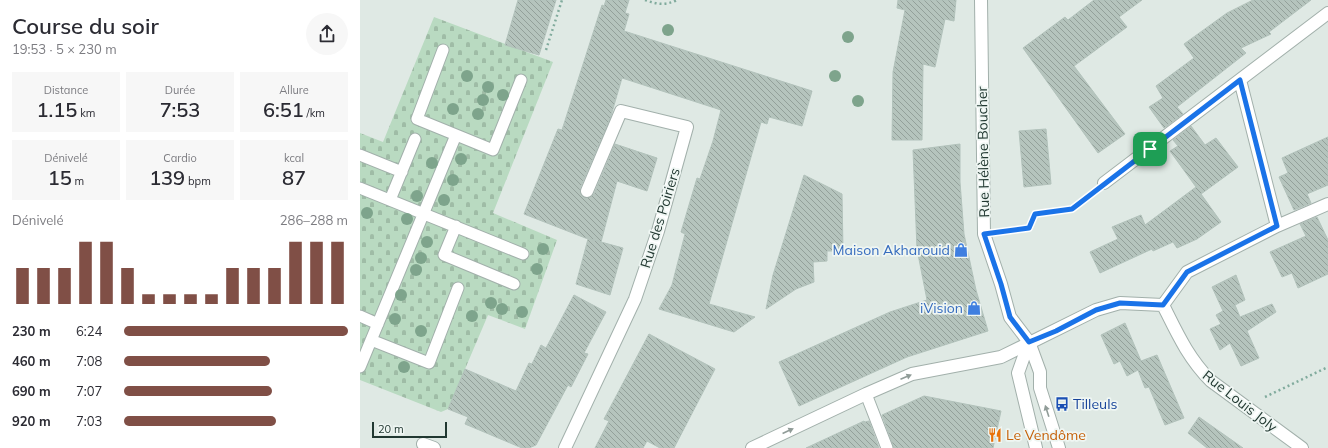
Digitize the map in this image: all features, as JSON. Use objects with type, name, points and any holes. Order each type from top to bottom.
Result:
[{"type":"street","name":"Rue Hélène Boucher","points":[[981,0],[984,234],[1001,284],[1010,317],[1029,342],[1040,372],[1040,388],[1059,448]]},
{"type":"street","points":[[1104,183],[1328,13]]},
{"type":"street","points":[[1240,80],[1277,226]]},
{"type":"street","name":"Rue des Poiriers","points":[[565,448],[635,299],[658,231],[687,127],[621,111],[587,191]]},
{"type":"street","points":[[752,448],[912,374],[1001,357],[1096,310],[1120,303],[1163,305],[1187,272],[1277,226],[1328,204]]},
{"type":"street","name":"Rue Louis Joly","points":[[1163,305],[1188,353],[1198,368],[1211,381],[1302,448]]},
{"type":"street","points":[[1029,342],[1018,373],[1036,448]]},
{"type":"lane","points":[[443,50],[417,119],[493,150],[521,80]]},
{"type":"lane","points":[[360,367],[456,135]]},
{"type":"lane","points":[[390,200],[415,139]]},
{"type":"lane","points":[[360,155],[402,172]]},
{"type":"lane","points":[[360,188],[523,254]]},
{"type":"lane","points":[[456,226],[444,255],[514,284]]},
{"type":"lane","points":[[371,340],[428,363],[458,288]]},
{"type":"lane","points":[[360,316],[378,324]]},
{"type":"lane","points":[[866,394],[887,448]]},
{"type":"path","points":[[546,50],[562,0]]},
{"type":"path","points":[[645,0],[658,4],[671,3],[677,0]]},
{"type":"path","points":[[984,234],[1029,228],[1035,214],[1072,209],[1104,183]]},
{"type":"path","points":[[1245,407],[1328,367]]},
{"type":"green space","points":[[434,17],[553,62],[493,213],[557,240],[525,329],[488,315],[448,409],[441,412],[360,380],[360,133],[383,142]]},
{"type":"building","points":[[518,0],[556,0],[539,55],[505,45]]},
{"type":"building","points":[[606,0],[629,0],[625,13],[629,14],[624,31],[812,91],[802,126],[769,117],[767,124],[761,122],[709,304],[755,317],[734,332],[659,309],[672,285],[685,234],[681,232],[697,178],[700,179],[713,141],[721,110],[622,78],[610,119],[580,188],[581,195],[588,198],[594,194],[615,144],[657,158],[647,191],[617,181],[601,242],[623,248],[610,295],[576,284],[588,239],[524,214],[558,129],[562,130],[602,5],[604,6]]},
{"type":"building","points":[[898,0],[956,0],[954,21],[945,19],[935,67],[923,64],[922,140],[892,140],[893,72],[905,10],[897,8]]},
{"type":"building","points":[[1094,0],[1142,0],[1119,17],[1127,27],[1074,66],[1125,134],[1098,153],[1023,48],[1065,17],[1068,20]]},
{"type":"building","points":[[1253,0],[1311,0],[1269,32],[1271,34],[1241,48],[1246,53],[1177,107],[1183,114],[1164,128],[1149,107],[1163,98],[1156,86],[1194,58],[1184,44],[1227,13]]},
{"type":"building","points":[[1191,126],[1205,145],[1216,138],[1238,167],[1201,194],[1221,222],[1197,239],[1177,248],[1173,242],[1153,251],[1152,249],[1100,273],[1090,252],[1118,239],[1112,227],[1141,215],[1145,225],[1196,187],[1170,151],[1178,146],[1173,140]]},
{"type":"building","points":[[1046,129],[1051,184],[1024,187],[1019,131]]},
{"type":"building","points":[[1328,137],[1328,185],[1307,194],[1311,203],[1294,210],[1279,177],[1288,173],[1282,158]]},
{"type":"building","points":[[960,144],[960,182],[964,234],[976,290],[988,331],[907,357],[799,406],[779,362],[890,312],[927,300],[917,249],[913,150]]},
{"type":"building","points":[[804,175],[842,194],[843,251],[827,251],[827,261],[813,262],[814,282],[796,289],[766,309],[773,275]]},
{"type":"building","points":[[1317,217],[1328,240],[1328,274],[1298,288],[1292,273],[1282,277],[1270,252],[1306,236],[1300,224]]},
{"type":"building","points":[[1236,275],[1245,300],[1235,305],[1240,317],[1272,304],[1276,312],[1247,331],[1259,358],[1241,366],[1230,343],[1220,350],[1210,329],[1221,324],[1216,315],[1223,311],[1212,287]]},
{"type":"building","points":[[574,295],[606,312],[584,353],[588,354],[571,387],[568,385],[536,445],[529,448],[522,448],[465,424],[468,417],[448,409],[465,369],[516,391],[529,363],[532,364],[541,345],[546,348]]},
{"type":"building","points":[[1125,323],[1141,361],[1157,355],[1184,418],[1165,425],[1149,387],[1145,388],[1138,370],[1127,376],[1120,361],[1114,364],[1101,335]]},
{"type":"building","points":[[649,334],[715,369],[674,448],[660,448],[647,441],[643,448],[595,448],[609,421],[604,419]]},
{"type":"building","points":[[924,396],[1001,411],[993,448],[894,448],[882,415]]},
{"type":"building","points":[[1199,417],[1243,448],[1207,448],[1188,433]]},
{"type":"building","points":[[864,421],[869,421],[879,448],[806,448]]},
{"type":"place","name":"Maison Akharouid","points":[[961,250]]},
{"type":"place","name":"iVision","points":[[974,308]]},
{"type":"place","name":"Tilleuls","points":[[1062,404]]},
{"type":"place","name":"Le Vendôme","points":[[995,435]]},
{"type":"route","points":[[1240,80],[1277,226],[1187,272],[1163,305],[1120,303],[1096,310],[1056,331],[1029,342],[1010,317],[1001,284],[984,234],[1029,228],[1035,214],[1072,209],[1150,149],[1240,80]]}]
